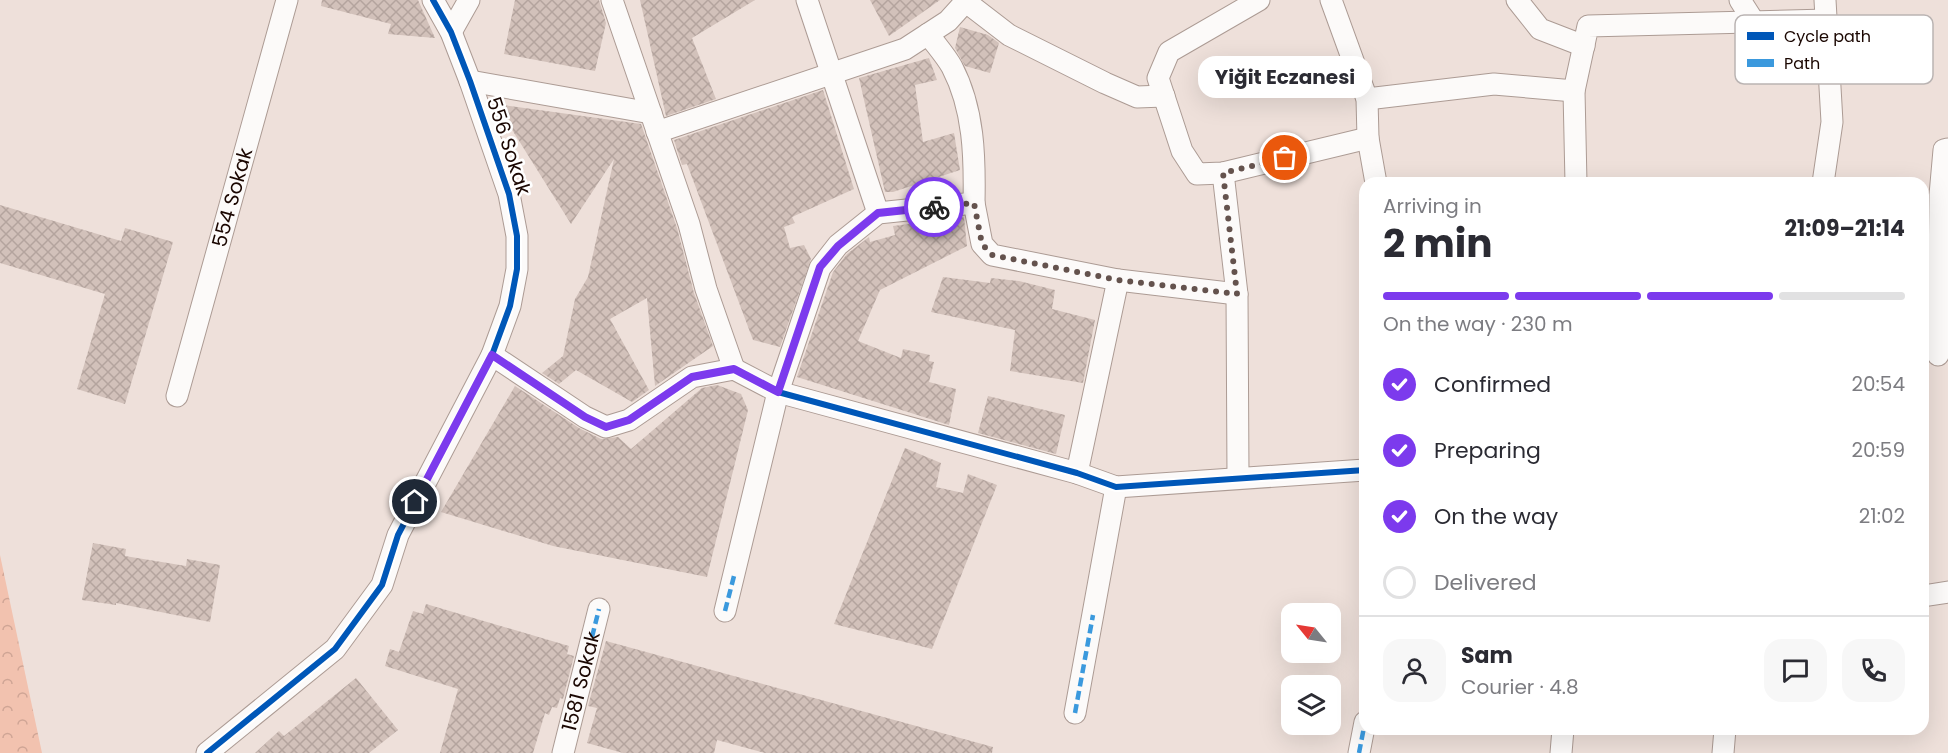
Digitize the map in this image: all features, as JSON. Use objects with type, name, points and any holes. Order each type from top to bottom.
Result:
[{"type":"street","name":"554 Sokak","points":[[177,396],[287,0]]},
{"type":"street","name":"556 Sokak","points":[[207,753],[335,648],[382,585],[398,535],[492,355],[510,306],[517,269],[517,236],[508,194],[470,81],[451,32],[434,0]]},
{"type":"street","points":[[451,32],[469,0]]},
{"type":"street","points":[[612,0],[689,225],[706,289],[734,369]]},
{"type":"street","points":[[807,0],[878,213]]},
{"type":"street","points":[[1259,0],[1169,52],[1158,78],[1182,151],[1197,174],[1223,173],[1368,138]]},
{"type":"street","points":[[1331,0],[1367,99],[1368,138],[1375,177]]},
{"type":"street","points":[[1517,0],[1540,29],[1584,46]]},
{"type":"street","points":[[1740,0],[1750,15]]},
{"type":"street","points":[[470,81],[654,123],[832,74],[905,49],[948,21],[967,1],[1009,35],[1105,83],[1137,97],[1164,96]]},
{"type":"street","points":[[1796,15],[1826,10]]},
{"type":"street","points":[[1576,177],[1574,91],[1588,26],[1735,22]]},
{"type":"street","points":[[928,34],[952,66],[965,98],[975,153],[974,203],[982,244],[992,255],[1118,280],[1237,294]]},
{"type":"street","points":[[1367,99],[1494,84],[1574,91]]},
{"type":"street","points":[[1824,177],[1832,122],[1830,84]]},
{"type":"street","points":[[1936,356],[1940,195],[1944,150],[1948,149]]},
{"type":"street","points":[[1223,173],[1237,294],[1238,477]]},
{"type":"street","points":[[725,611],[778,392],[820,267],[838,246],[878,213],[974,203]]},
{"type":"street","points":[[1077,473],[1118,280]]},
{"type":"street","points":[[492,355],[585,417],[606,427],[629,420],[692,377],[734,369],[778,392],[1077,473],[1116,487],[1359,470]]},
{"type":"street","points":[[1075,713],[1116,487]]},
{"type":"street","points":[[1929,595],[1948,592]]},
{"type":"street","name":"1581 Sokak","points":[[563,753],[599,609]]},
{"type":"street","points":[[1359,753],[1362,735]]},
{"type":"street","points":[[1561,753],[1562,735]]},
{"type":"street","points":[[1723,753],[1724,735]]},
{"type":"green space","points":[[0,555],[42,753],[0,753]]},
{"type":"building","points":[[322,0],[418,0],[435,38],[388,34],[391,24],[321,6]]},
{"type":"building","points":[[515,0],[599,0],[606,23],[595,71],[504,54]]},
{"type":"building","points":[[640,0],[755,0],[692,38],[716,99],[666,116]]},
{"type":"building","points":[[870,0],[940,0],[889,36]]},
{"type":"building","points":[[960,27],[988,35],[999,43],[990,73],[965,66],[955,48]]},
{"type":"building","points":[[929,58],[937,80],[915,85],[923,142],[954,133],[960,170],[893,192],[885,192],[859,78]]},
{"type":"building","points":[[823,90],[854,189],[792,217],[795,223],[784,227],[790,248],[804,245],[811,259],[780,347],[753,340],[687,164],[682,165],[674,140]]},
{"type":"building","points":[[496,104],[641,124],[677,228],[694,293],[713,346],[655,386],[647,298],[610,319],[649,390],[632,402],[576,370],[559,384],[542,373],[563,356],[575,299],[588,277],[614,159],[571,224]]},
{"type":"building","points":[[0,205],[121,241],[125,228],[173,242],[125,404],[77,389],[105,294],[0,263]]},
{"type":"building","points":[[964,217],[967,246],[880,290],[858,341],[901,358],[903,349],[930,355],[929,361],[934,362],[929,382],[956,389],[949,425],[797,377],[833,272],[847,254],[869,237],[870,242],[895,235],[893,226]]},
{"type":"building","points":[[943,277],[990,283],[991,278],[1019,281],[1055,290],[1052,309],[1095,320],[1083,383],[1010,371],[1015,330],[931,312]]},
{"type":"building","points":[[717,385],[741,394],[748,410],[707,577],[553,546],[441,512],[515,386],[579,428],[601,439],[618,437],[631,449],[702,388]]},
{"type":"building","points":[[988,396],[1065,415],[1056,454],[978,433]]},
{"type":"building","points":[[905,448],[941,463],[936,487],[963,493],[968,474],[997,485],[932,649],[834,624]]},
{"type":"building","points":[[93,543],[126,549],[125,556],[186,566],[187,559],[220,565],[210,622],[116,603],[116,605],[82,600]]},
{"type":"building","points":[[426,604],[569,646],[567,654],[574,656],[563,699],[560,698],[557,708],[552,707],[549,715],[545,713],[533,753],[440,753],[458,689],[385,666],[390,649],[399,652],[413,611],[423,614]]},
{"type":"building","points":[[606,641],[993,747],[992,753],[765,753],[717,740],[714,753],[623,753],[587,743],[597,708],[588,706]]},
{"type":"building","points":[[356,678],[398,730],[369,753],[255,753],[279,731],[284,736]]},
{"type":"marked path","points":[[725,611],[734,576]]},
{"type":"marked path","points":[[592,637],[599,609]]},
{"type":"marked path","points":[[1075,713],[1093,615]]},
{"type":"marked path","points":[[1359,753],[1362,735]]},
{"type":"cycle path","points":[[207,753],[335,649],[382,585],[398,535],[492,355],[510,306],[517,269],[517,236],[509,194],[451,32],[433,0]]},
{"type":"cycle path","points":[[492,355],[585,417],[606,427],[629,420],[692,377],[734,369],[778,392],[1077,473],[1116,487],[1359,470]]},
{"type":"way so far","points":[[934,207],[974,203],[982,244],[992,255],[1118,280],[1237,294],[1223,173],[1285,158]]},
{"type":"place","name":"Yiğit Eczanesi","points":[[1285,158]]},
{"type":"route","points":[[415,502],[492,355],[585,417],[606,427],[629,420],[692,377],[734,369],[778,392],[820,267],[838,246],[878,213],[934,207]]}]
